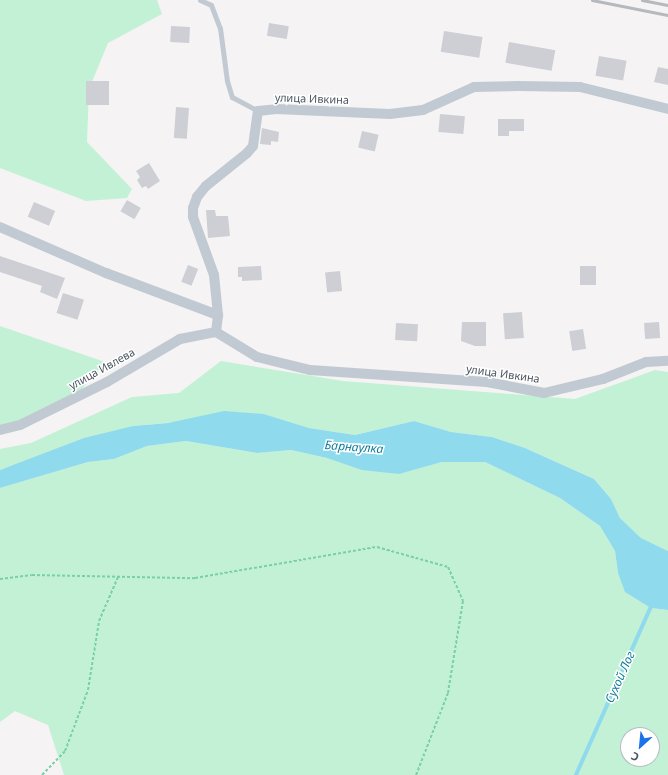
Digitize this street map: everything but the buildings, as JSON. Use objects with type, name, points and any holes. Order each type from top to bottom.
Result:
[{"type":"street","name":"улица Ивкина","points":[[258,111],[276,109],[390,114],[423,110],[474,87],[518,86],[580,87],[668,109]]},
{"type":"street","points":[[216,332],[218,315],[214,275],[193,217],[193,208],[197,197],[206,186],[247,154],[253,146],[258,111]]},
{"type":"street","points":[[0,228],[106,273],[218,315]]},
{"type":"street","name":"улица Ивкина","points":[[216,332],[257,357],[310,370],[487,382],[544,392],[603,379],[646,362],[668,361]]},
{"type":"street","name":"улица Ивлева","points":[[0,430],[20,425],[107,382],[180,339],[216,332]]},
{"type":"lane","points":[[200,0],[210,5],[220,28],[232,97],[258,111]]},
{"type":"path","points":[[0,579],[32,575],[195,578],[377,547],[448,567],[463,601],[448,693],[416,775]]},
{"type":"path","points":[[42,775],[65,752],[88,690],[99,621],[119,576]]},
{"type":"green space","points":[[0,0],[157,0],[162,14],[108,43],[89,89],[87,142],[132,189],[127,198],[86,201],[0,168]]},
{"type":"green space","points":[[0,326],[105,362],[82,389],[11,428],[0,430]]},
{"type":"green space","points":[[221,361],[343,381],[575,399],[655,370],[668,372],[668,551],[641,538],[620,518],[611,499],[594,479],[525,448],[492,437],[451,432],[414,421],[355,435],[309,428],[264,414],[133,426],[0,470],[0,449],[31,443],[132,397],[179,393]]},
{"type":"green space","points":[[186,441],[257,453],[291,450],[398,474],[442,462],[485,462],[560,498],[600,526],[615,551],[618,573],[651,608],[668,610],[668,775],[64,775],[48,725],[15,711],[0,722],[0,488],[88,462],[114,459],[147,446]]},
{"type":"water","name":"Барнаулка","points":[[224,411],[264,414],[309,428],[355,435],[414,421],[451,432],[492,437],[525,448],[594,479],[611,499],[620,518],[641,538],[668,551],[668,610],[651,608],[625,592],[618,573],[615,551],[600,526],[560,498],[485,462],[442,462],[399,474],[362,470],[327,458],[291,450],[257,453],[186,441],[147,446],[114,459],[88,462],[0,488],[0,470],[84,438],[133,426],[168,423]]},
{"type":"waterway","name":"Сухой Лог","points":[[576,775],[652,604]]},
{"type":"railway","points":[[592,0],[668,15]]},
{"type":"railway","points":[[642,0],[668,5]]}]
